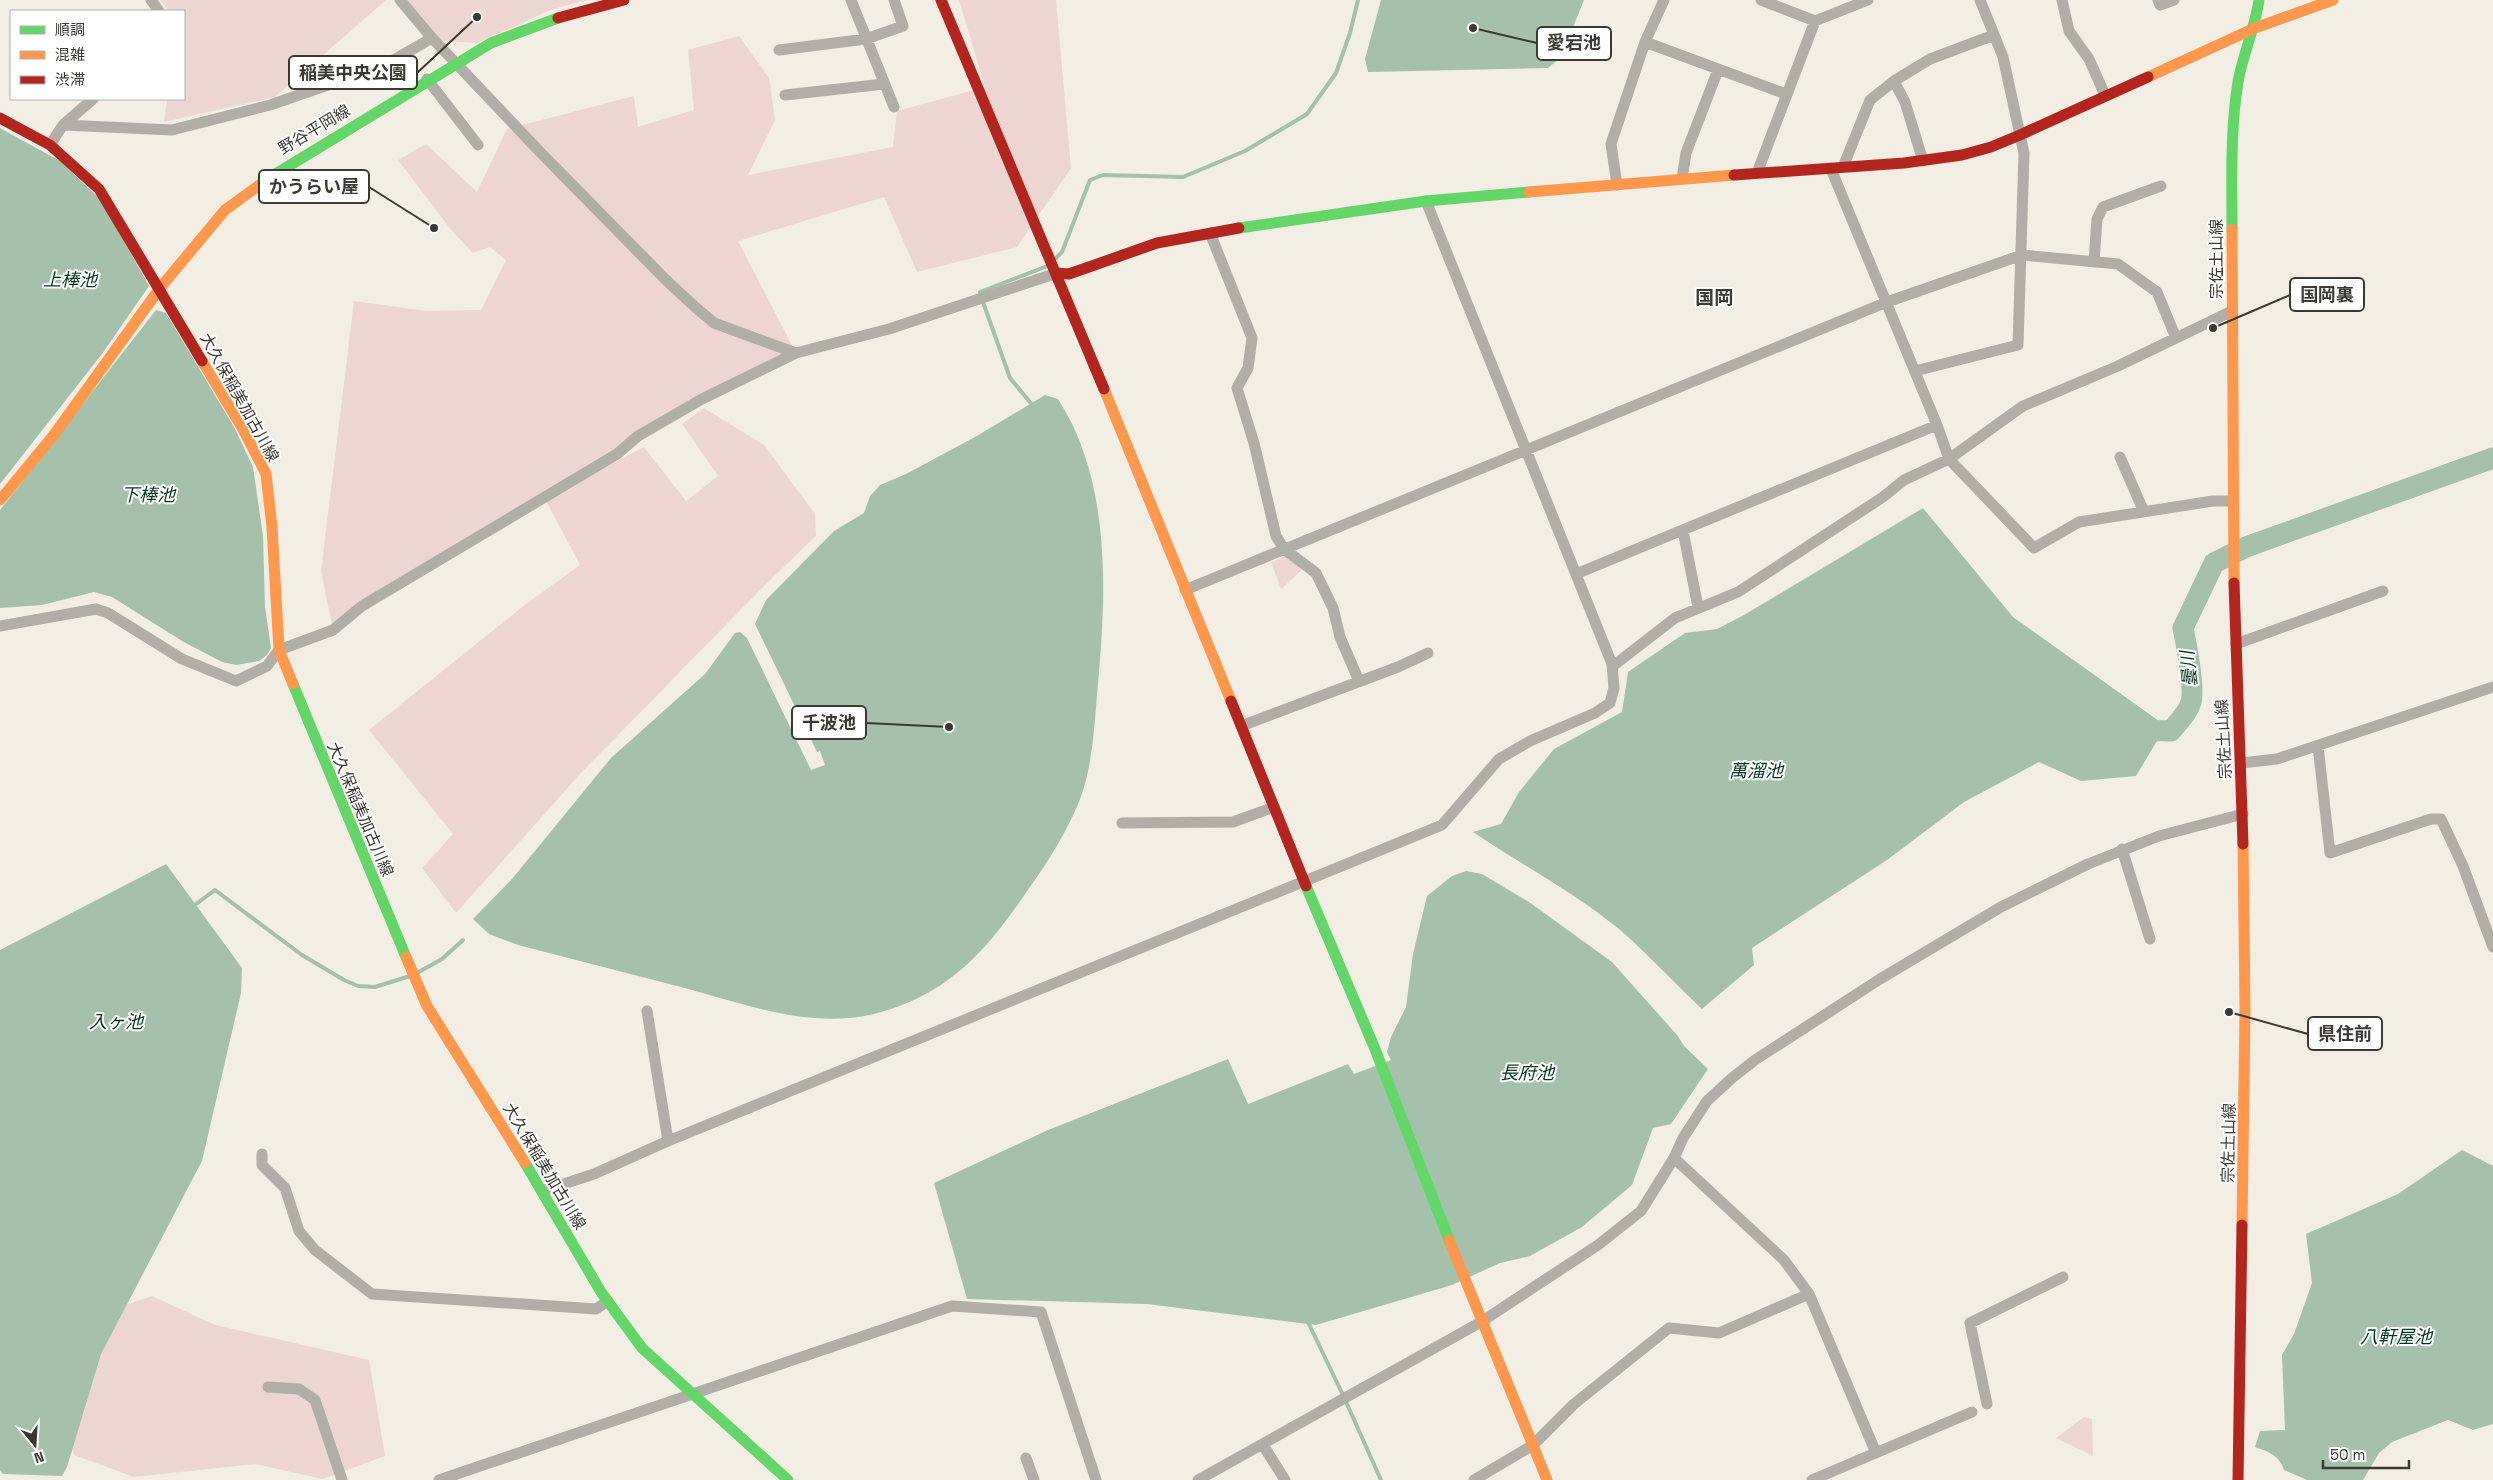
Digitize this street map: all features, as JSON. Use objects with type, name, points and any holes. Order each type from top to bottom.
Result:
[{"type":"main road","name":"野谷平岡線","points":[[0,500],[53,436],[160,288],[225,210],[280,169],[427,79],[491,43],[565,15],[624,0]]},
{"type":"main road","points":[[941,0],[1057,273],[1304,882],[1374,1049],[1473,1297],[1481,1322],[1547,1480]]},
{"type":"main road","name":"宗佐土山線","points":[[2238,1480],[2246,1099],[2243,814],[2232,543],[2232,162],[2235,110],[2243,60],[2255,28],[2259,0]]},
{"type":"main road","points":[[1057,273],[1069,274],[1157,243],[1210,233],[1426,201],[1682,179],[1831,169],[1923,161],[1962,155],[1991,147],[2020,135],[2255,28],[2333,0]]},
{"type":"main road","name":"大久保稲美加古川線","points":[[0,118],[50,145],[99,189],[244,430],[266,474],[272,528],[279,650],[426,1006],[608,1300],[642,1348],[690,1394],[788,1480]]},
{"type":"street","points":[[400,0],[470,79],[621,235],[666,280],[714,323],[796,353]]},
{"type":"street","points":[[850,0],[894,107]]},
{"type":"street","points":[[779,50],[866,39],[903,26],[894,0]]},
{"type":"street","points":[[1617,185],[1611,144],[1645,42],[1664,0]]},
{"type":"street","points":[[1761,0],[1815,21],[1868,0]]},
{"type":"street","points":[[1915,371],[2018,345],[2024,153],[2002,57],[1980,0]]},
{"type":"street","points":[[2062,0],[2069,31],[2089,59],[2105,95]]},
{"type":"street","points":[[2158,0],[2160,5],[2174,0]]},
{"type":"street","points":[[1757,174],[1815,21]]},
{"type":"street","points":[[1844,167],[1870,100],[1894,81],[1930,59],[1994,36]]},
{"type":"street","points":[[63,125],[172,130],[270,105],[383,66],[432,38]]},
{"type":"street","points":[[1645,42],[1786,94]]},
{"type":"street","points":[[1682,179],[1686,153],[1718,70]]},
{"type":"street","points":[[427,79],[478,145]]},
{"type":"street","points":[[1894,81],[1904,102],[1923,161]]},
{"type":"street","points":[[785,94],[884,84]]},
{"type":"street","points":[[50,145],[63,125],[92,100]]},
{"type":"street","points":[[1831,169],[1887,302],[1949,459],[2034,548],[2079,522],[2213,501],[2232,501]]},
{"type":"street","points":[[2094,262],[2097,219],[2103,207],[2161,186]]},
{"type":"street","points":[[542,1191],[594,1174],[668,1141],[1442,825],[1499,759],[1530,741],[1595,713],[1610,703],[1614,688],[1613,666],[1426,201]]},
{"type":"street","points":[[1210,233],[1252,338],[1248,368],[1237,388],[1254,443],[1276,536],[1284,549],[1316,573],[1333,608],[1340,637],[1359,681]]},
{"type":"street","points":[[1185,590],[1887,302],[2022,255],[2118,264],[2157,292],[2176,338]]},
{"type":"street","points":[[0,626],[96,609],[108,613],[182,659],[236,681],[267,666],[279,650],[333,630],[362,606],[617,454],[638,436],[744,376],[796,353],[889,329],[1057,273]]},
{"type":"street","points":[[1613,666],[1675,618],[1738,592],[1883,496],[1904,480],[1949,459],[2023,406],[2118,366],[2232,311]]},
{"type":"street","points":[[1576,574],[1937,425]]},
{"type":"street","points":[[2120,457],[2144,512]]},
{"type":"street","points":[[1683,531],[1698,607]]},
{"type":"street","points":[[2236,644],[2383,591]]},
{"type":"street","points":[[1241,726],[1428,653]]},
{"type":"street","points":[[2241,763],[2277,759],[2493,687]]},
{"type":"street","points":[[2318,746],[2330,853],[2431,819],[2441,819],[2447,828],[2463,866],[2493,947]]},
{"type":"street","points":[[1122,823],[1233,822],[1274,807]]},
{"type":"street","points":[[1198,1480],[1481,1322],[1598,1245],[1641,1211],[1674,1158],[1683,1138],[1707,1101],[1755,1060],[1880,979],[2001,908],[2060,877],[2122,849],[2158,836],[2243,814]]},
{"type":"street","points":[[2122,849],[2150,939]]},
{"type":"street","points":[[647,1011],[668,1141]]},
{"type":"street","points":[[262,1154],[262,1165],[285,1188],[299,1231],[315,1250],[372,1294],[596,1309],[608,1300]]},
{"type":"street","points":[[1674,1158],[1784,1260],[1809,1294],[1876,1453]]},
{"type":"street","points":[[1987,1404],[1970,1323],[2063,1277]]},
{"type":"street","points":[[1474,1480],[1533,1445],[1574,1404],[1668,1328],[1719,1332],[1809,1294]]},
{"type":"street","points":[[439,1480],[952,1306],[1041,1312],[1096,1480]]},
{"type":"street","points":[[268,1387],[299,1389],[315,1400],[342,1480]]},
{"type":"street","points":[[1812,1480],[1972,1412]]},
{"type":"street","points":[[1263,1445],[1285,1480]]},
{"type":"street","points":[[1026,1458],[1034,1480]]},
{"type":"shaded area","points":[[160,0],[386,0],[275,97],[164,122],[167,100],[185,100],[185,10],[168,10]]},
{"type":"shaded area","points":[[406,0],[588,0],[553,9],[477,43],[441,41]]},
{"type":"shaded area","points":[[959,0],[1056,0],[1071,168],[1017,247],[917,272],[884,197],[738,241],[796,353],[684,410],[546,497],[644,447],[686,501],[718,476],[682,424],[704,408],[764,445],[815,514],[816,536],[761,589],[581,773],[456,913],[422,868],[453,834],[369,730],[526,604],[580,565],[544,497],[333,630],[321,571],[354,301],[426,311],[481,310],[506,260],[490,247],[473,253],[452,231],[398,160],[426,144],[477,192],[507,129],[634,96],[638,127],[694,110],[688,50],[739,36],[769,78],[775,120],[748,175],[893,147],[897,111],[985,87]]},
{"type":"shaded area","points":[[1286,556],[1303,569],[1281,589],[1271,562]]},
{"type":"shaded area","points":[[152,1296],[215,1325],[369,1360],[385,1456],[323,1479],[255,1464],[134,1477],[74,1455],[59,1389],[114,1309]]},
{"type":"shaded area","points":[[2084,1417],[2092,1419],[2093,1456],[2056,1438]]},
{"type":"water","points":[[1381,0],[1584,0],[1561,57],[1548,68],[1368,72],[1365,59]]},
{"type":"water","name":"上棒池","points":[[0,128],[60,161],[101,200],[149,286],[102,354],[0,484]]},
{"type":"water","name":"下棒池","points":[[156,310],[166,313],[234,427],[253,467],[263,536],[265,607],[271,648],[267,655],[259,661],[236,665],[222,662],[182,641],[112,597],[94,592],[42,605],[0,608],[0,510]]},
{"type":"water","points":[[1045,395],[1058,399],[1076,432],[1089,468],[1097,505],[1102,543],[1103,582],[1100,658],[1092,750],[1079,802],[1057,846],[999,930],[965,967],[925,995],[901,1006],[874,1014],[825,1019],[774,1012],[749,1006],[518,945],[489,934],[473,919],[512,879],[611,758],[705,674],[735,633],[740,632],[747,638],[811,770],[825,765],[820,751],[817,752],[755,624],[766,600],[834,531],[864,513],[870,496],[880,485],[906,474],[975,437]]},
{"type":"water","name":"萬溜池","points":[[1923,508],[2013,617],[2166,726],[2136,776],[2081,781],[2039,762],[1964,802],[1887,860],[1752,948],[1754,965],[1702,1009],[1619,929],[1566,891],[1473,832],[1501,824],[1519,792],[1554,749],[1622,712],[1628,672],[1685,633],[1717,629],[1744,615]]},
{"type":"water","name":"入ヶ池","points":[[166,864],[242,968],[241,993],[202,1161],[101,1354],[67,1467],[62,1476],[3,1474],[0,1470],[0,950]]},
{"type":"water","name":"長府池","points":[[1466,871],[1482,874],[1529,902],[1612,962],[1677,1035],[1684,1046],[1708,1069],[1671,1124],[1653,1128],[1632,1185],[1582,1227],[1530,1256],[1500,1263],[1452,1285],[1316,1325],[1147,1304],[967,1299],[934,1183],[1048,1130],[1228,1059],[1248,1104],[1348,1064],[1354,1074],[1391,1060],[1387,1052],[1391,1037],[1406,1007],[1413,954],[1427,896],[1452,876]]},
{"type":"water","name":"八軒屋池","points":[[2462,1150],[2493,1166],[2493,1424],[2473,1430],[2448,1420],[2392,1442],[2379,1453],[2363,1480],[2307,1480],[2284,1470],[2276,1457],[2255,1447],[2260,1431],[2285,1430],[2282,1355],[2294,1334],[2312,1283],[2306,1234],[2398,1194]]},
{"type":"waterway","points":[[1056,258],[1062,252],[1090,180],[1103,175],[1183,177],[1245,151],[1307,114],[1336,73],[1350,33],[1358,0]]},
{"type":"waterway","points":[[980,292],[1050,265]]},
{"type":"waterway","points":[[983,302],[1010,378],[1034,407]]},
{"type":"waterway","name":"曇川","points":[[2134,730],[2171,731],[2190,706],[2192,696],[2191,677],[2183,628],[2214,563],[2246,547],[2493,458]]},
{"type":"waterway","points":[[192,907],[215,890],[302,955],[344,980],[358,986],[375,987],[410,976]]},
{"type":"waterway","points":[[417,973],[442,959],[463,940]]},
{"type":"waterway","points":[[1307,1320],[1342,1393]]},
{"type":"waterway","points":[[1347,1404],[1381,1480]]},
{"type":"traffic: fast","points":[[2232,229],[2232,156],[2235,100],[2240,72],[2259,0]]},
{"type":"traffic: fast","points":[[269,178],[491,43],[558,18]]},
{"type":"traffic: fast","points":[[1239,228],[1426,201],[1529,192]]},
{"type":"traffic: fast","points":[[293,684],[406,957]]},
{"type":"traffic: fast","points":[[1306,886],[1375,1049],[1449,1240]]},
{"type":"traffic: fast","points":[[525,1163],[601,1292],[642,1348],[788,1480]]},
{"type":"traffic: slow","points":[[2148,77],[2255,28],[2333,0]]},
{"type":"traffic: slow","points":[[1529,192],[1734,175]]},
{"type":"traffic: slow","points":[[0,500],[53,436],[160,288],[225,210],[269,178]]},
{"type":"traffic: slow","points":[[2232,229],[2234,583]]},
{"type":"traffic: slow","points":[[202,361],[244,431],[266,474],[272,527],[279,650],[293,684]]},
{"type":"traffic: slow","points":[[1104,389],[1231,701]]},
{"type":"traffic: slow","points":[[2242,1225],[2245,1009],[2243,844]]},
{"type":"traffic: slow","points":[[406,957],[427,1006],[525,1163]]},
{"type":"traffic: slow","points":[[1449,1240],[1547,1480]]},
{"type":"traffic: jam","points":[[558,18],[624,0]]},
{"type":"traffic: jam","points":[[941,0],[1104,389]]},
{"type":"traffic: jam","points":[[1734,175],[1904,163],[1962,155],[1991,147],[2020,135],[2148,77]]},
{"type":"traffic: jam","points":[[0,118],[50,145],[99,189],[202,361]]},
{"type":"traffic: jam","points":[[1057,273],[1069,274],[1157,243],[1239,228]]},
{"type":"traffic: jam","points":[[2234,583],[2243,844]]},
{"type":"traffic: jam","points":[[1231,701],[1306,886]]},
{"type":"traffic: jam","points":[[2238,1480],[2242,1225]]},
{"type":"place","name":"稲美中央公園","points":[[477,17]]},
{"type":"place","name":"愛宕池","points":[[1473,28]]},
{"type":"place","name":"かうらい屋","points":[[434,228]]},
{"type":"place","name":"国岡裏","points":[[2213,328]]},
{"type":"place","name":"千波池","points":[[949,727]]},
{"type":"place","name":"県住前","points":[[2229,1012]]},
{"type":"district","name":"国岡","points":[[1714,297]]}]
